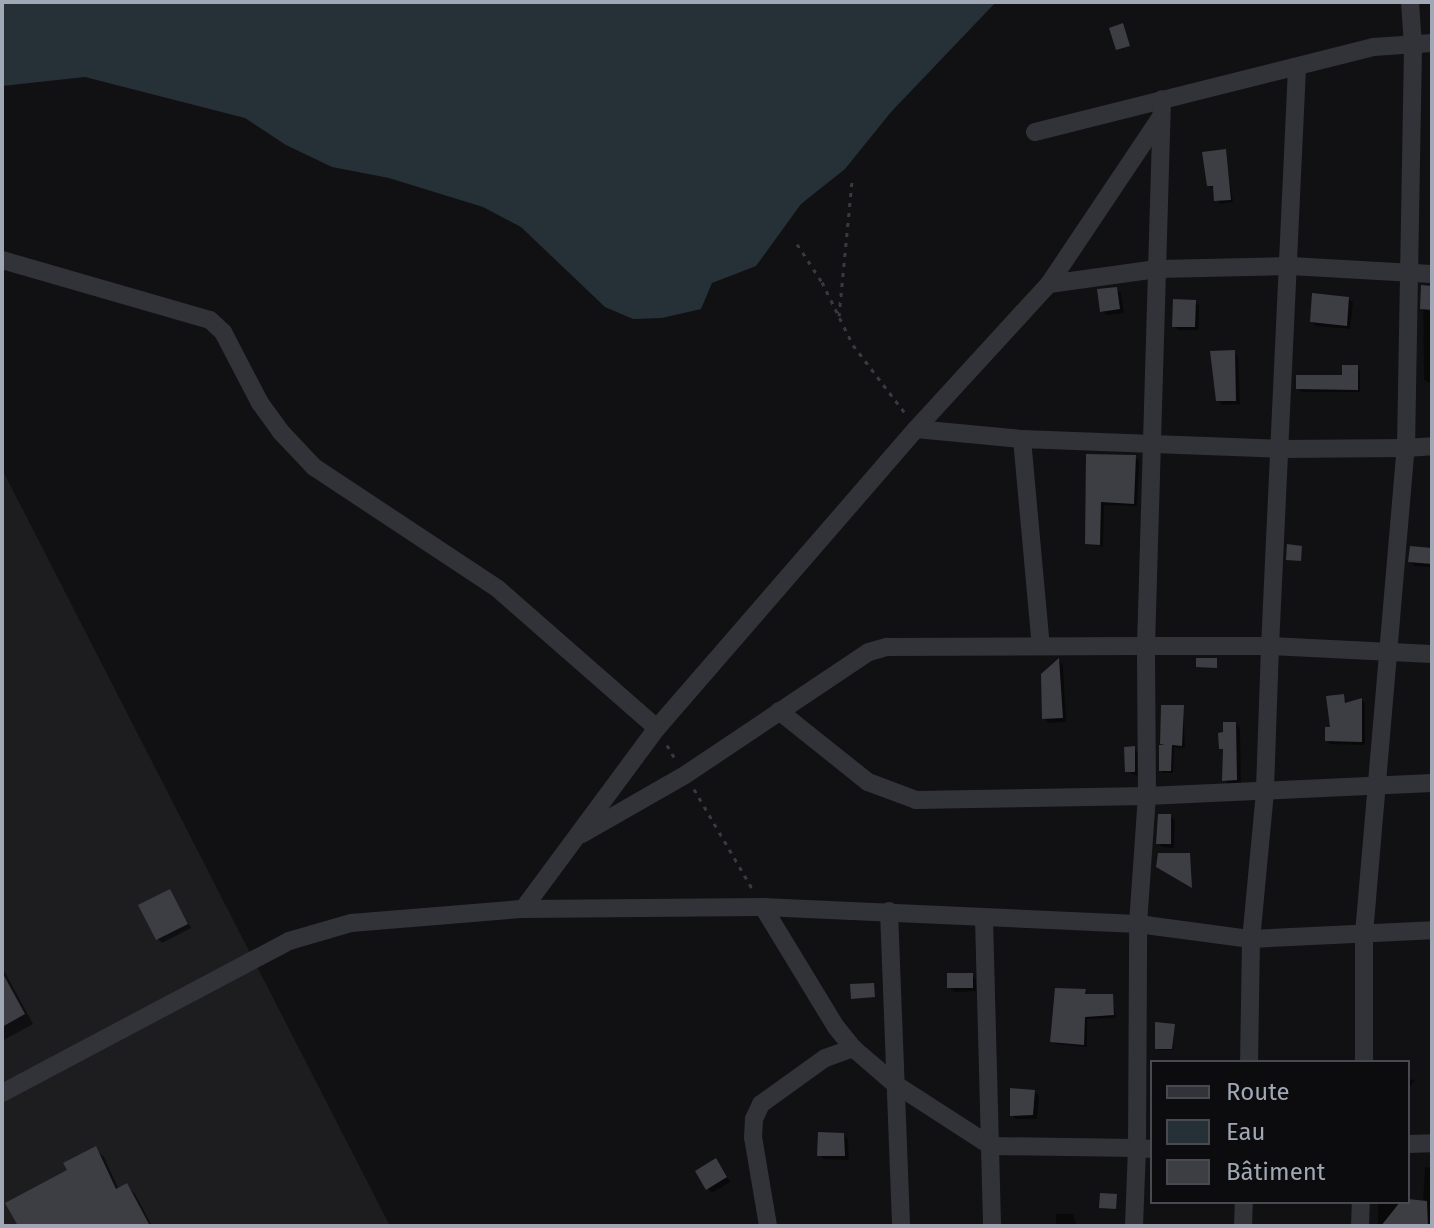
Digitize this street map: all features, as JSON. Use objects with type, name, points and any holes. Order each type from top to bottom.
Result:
[{"type":"street","points":[[1364,1060],[1364,934],[1406,448],[1411,271],[1413,46],[1410,2]]},
{"type":"street","points":[[1035,132],[1161,108],[1373,47],[1432,43]]},
{"type":"street","points":[[1249,1060],[1251,939],[1265,792],[1297,68]]},
{"type":"street","points":[[1134,1226],[1145,1148],[1138,924],[1147,796],[1146,646],[1161,108]]},
{"type":"street","points":[[523,909],[657,728],[916,429],[1049,284],[1161,108]]},
{"type":"street","points":[[2,260],[210,320],[223,332],[266,412],[314,467],[498,589],[657,728]]},
{"type":"street","points":[[1049,284],[1157,269],[1290,266],[1432,274]]},
{"type":"street","points":[[916,429],[1022,439],[1280,449],[1432,446]]},
{"type":"street","points":[[1022,439],[1041,646]]},
{"type":"street","points":[[576,838],[685,775],[854,659],[887,647],[1270,646],[1432,654]]},
{"type":"street","points":[[779,711],[868,782],[916,800],[1147,796],[1265,792],[1379,783],[1432,783]]},
{"type":"street","points":[[763,907],[836,1027],[853,1048],[895,1084],[991,1146],[1145,1148]]},
{"type":"street","points":[[2,1093],[289,941],[351,923],[523,909],[763,907],[1138,924],[1251,939],[1432,930]]},
{"type":"street","points":[[889,911],[901,1226]]},
{"type":"street","points":[[984,918],[992,1226]]},
{"type":"street","points":[[768,1226],[753,1137],[754,1119],[761,1104],[825,1058],[853,1048]]},
{"type":"street","points":[[1410,1144],[1432,1143]]},
{"type":"street","points":[[1243,1226],[1244,1204]]},
{"type":"street","points":[[1360,1226],[1361,1204]]},
{"type":"path","points":[[839,316],[852,182]]},
{"type":"path","points":[[797,244],[853,345],[916,429]]},
{"type":"path","points":[[657,728],[763,907]]},
{"type":"shaded area","points":[[2,469],[390,1226],[2,1226]]},
{"type":"water","points":[[2,2],[996,2],[891,112],[845,169],[801,204],[756,266],[712,283],[701,309],[662,318],[633,319],[605,307],[521,227],[483,207],[389,178],[332,167],[286,145],[245,118],[85,77],[2,86]]},
{"type":"building","points":[[1123,23],[1130,46],[1116,50],[1109,28]]},
{"type":"building","points":[[1226,149],[1231,200],[1214,201],[1213,186],[1207,186],[1202,152]]},
{"type":"building","points":[[1421,285],[1432,286],[1432,310],[1420,309]]},
{"type":"building","points":[[1117,287],[1120,309],[1100,312],[1097,289]]},
{"type":"building","points":[[1312,293],[1349,297],[1347,326],[1310,322]]},
{"type":"building","points":[[1173,299],[1196,300],[1195,327],[1172,327]]},
{"type":"building","points":[[1235,350],[1236,401],[1216,401],[1210,351]]},
{"type":"building","points":[[1342,365],[1358,365],[1358,390],[1296,389],[1296,375],[1342,375]]},
{"type":"building","points":[[1086,454],[1136,455],[1134,504],[1101,502],[1100,545],[1085,544]]},
{"type":"building","points":[[1287,544],[1302,546],[1301,561],[1286,560]]},
{"type":"building","points":[[1410,546],[1432,548],[1432,564],[1408,562]]},
{"type":"building","points":[[1059,658],[1063,718],[1042,719],[1041,674]]},
{"type":"building","points":[[1196,658],[1217,658],[1217,668],[1196,667]]},
{"type":"building","points":[[1344,694],[1345,703],[1362,698],[1362,742],[1325,741],[1325,727],[1330,727],[1326,696]]},
{"type":"building","points":[[1161,705],[1184,705],[1182,746],[1172,745],[1171,771],[1159,771],[1159,745],[1165,745],[1160,744]]},
{"type":"building","points":[[1223,722],[1236,722],[1237,780],[1222,781],[1223,749],[1219,749],[1218,733],[1223,732]]},
{"type":"building","points":[[1135,746],[1135,772],[1125,772],[1124,747]]},
{"type":"building","points":[[1158,814],[1171,814],[1171,844],[1156,844]]},
{"type":"building","points":[[1158,853],[1190,853],[1192,888],[1156,867]]},
{"type":"building","points":[[170,889],[188,924],[156,940],[138,905]]},
{"type":"building","points":[[2,972],[25,1014],[2,1027]]},
{"type":"building","points":[[947,973],[973,973],[973,988],[947,988]]},
{"type":"building","points":[[874,983],[875,997],[851,999],[850,984]]},
{"type":"building","points":[[1055,988],[1086,989],[1085,994],[1113,994],[1114,1015],[1085,1017],[1084,1045],[1050,1042]]},
{"type":"building","points":[[1155,1022],[1175,1024],[1172,1049],[1155,1049]]},
{"type":"building","points":[[1010,1088],[1035,1090],[1033,1115],[1010,1116]]},
{"type":"building","points":[[818,1132],[844,1133],[845,1156],[817,1156]]},
{"type":"building","points":[[96,1146],[116,1189],[127,1183],[150,1226],[18,1226],[5,1203],[67,1170],[63,1163]]},
{"type":"building","points":[[716,1158],[727,1177],[706,1190],[695,1171]]},
{"type":"building","points":[[1100,1193],[1117,1194],[1116,1209],[1099,1208]]},
{"type":"building","points":[[1410,1199],[1427,1201],[1428,1226],[1381,1226],[1398,1204],[1410,1204]]}]
